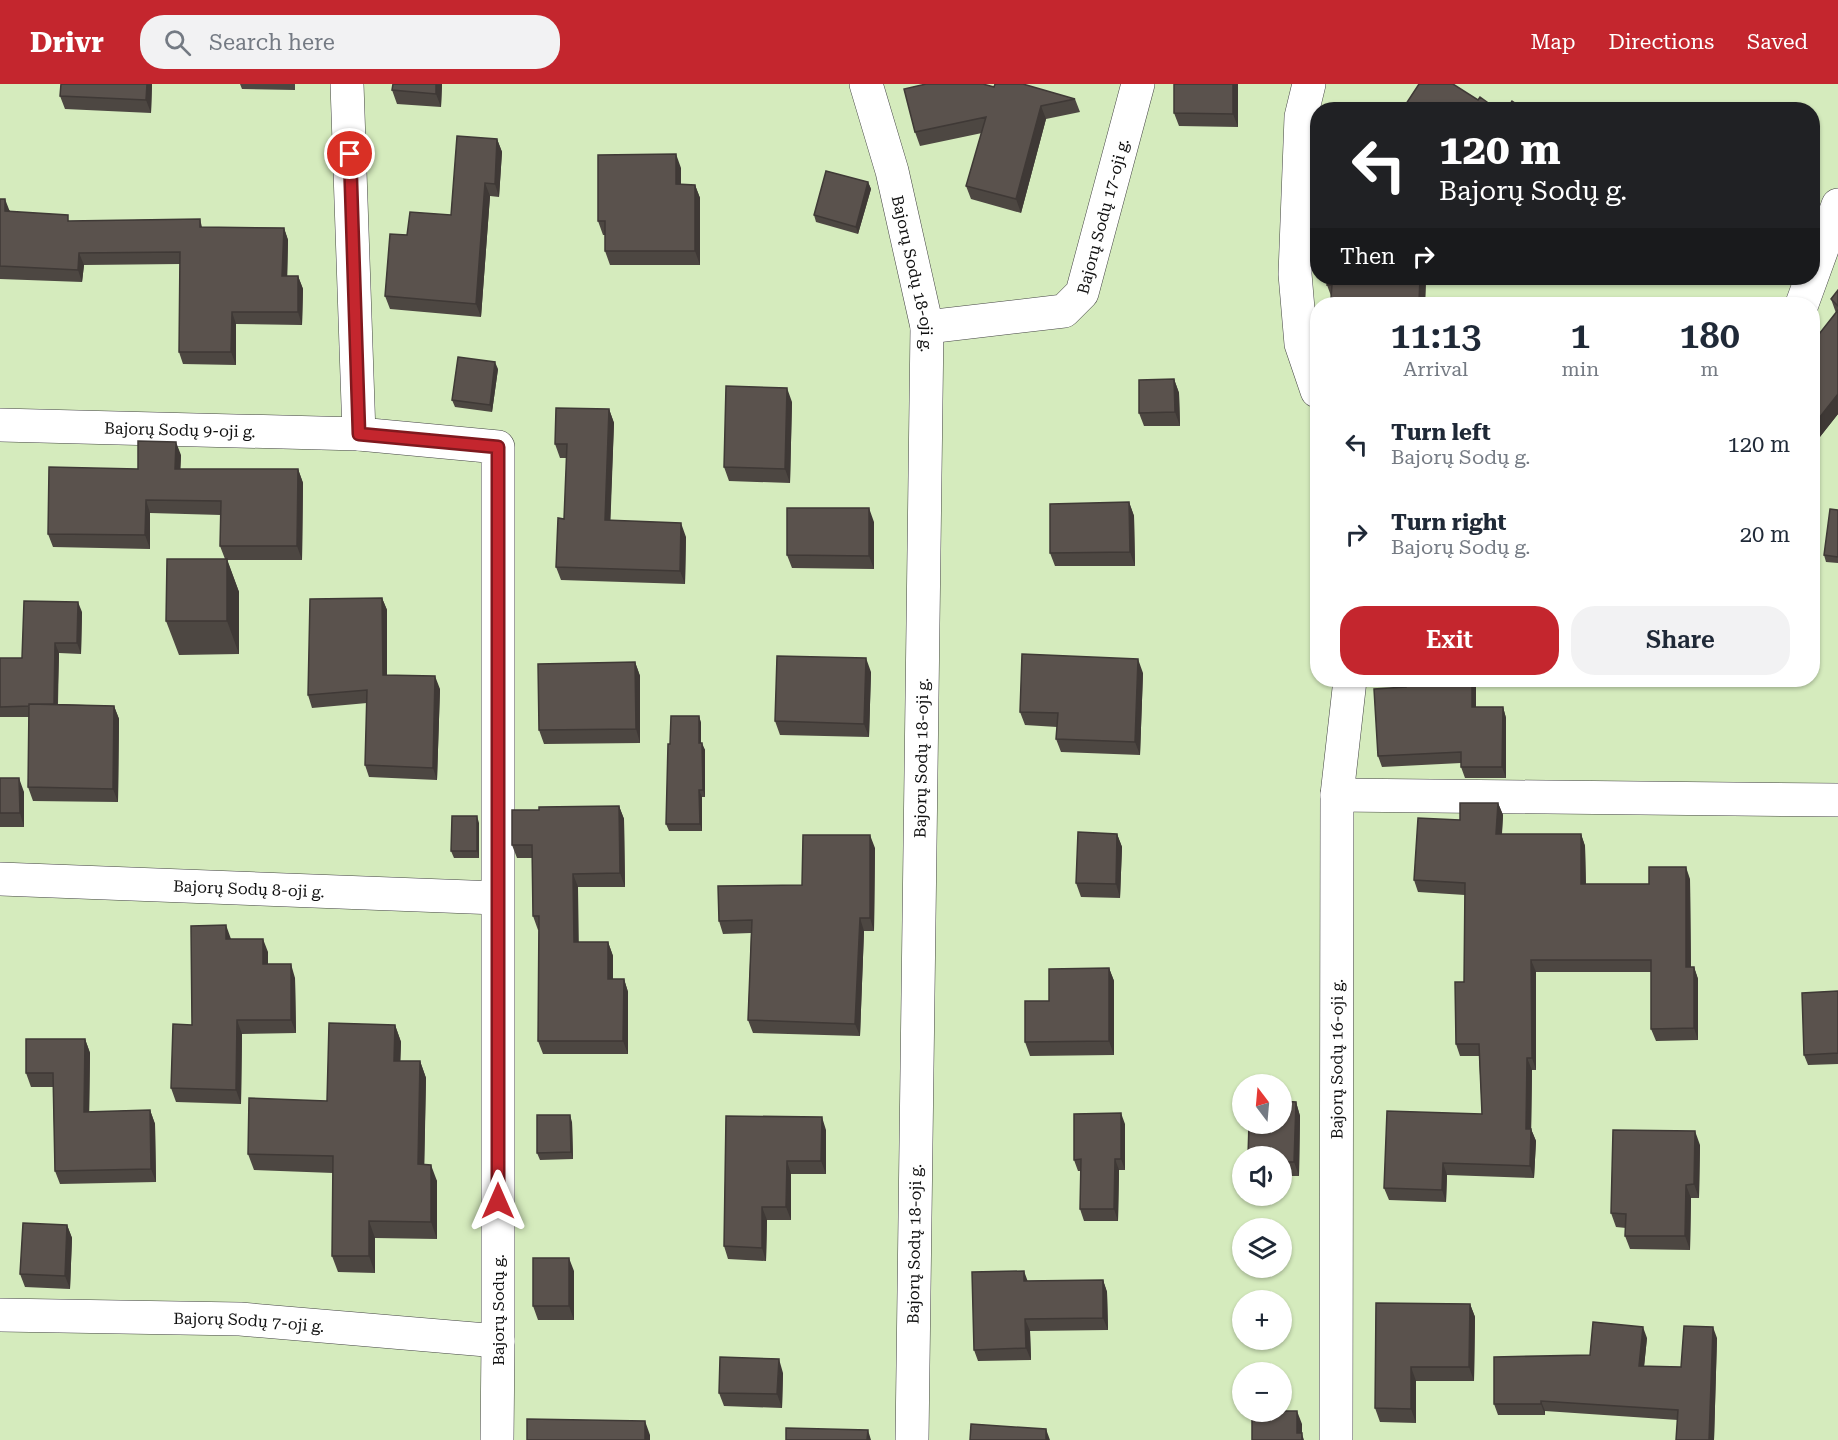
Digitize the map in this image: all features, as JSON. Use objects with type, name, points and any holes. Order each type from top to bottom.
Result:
[{"type":"street","points":[[347,84],[359,434]]},
{"type":"street","name":"Bajorų Sodų 18-oji g.","points":[[866,84],[892,171],[927,327],[912,1440]]},
{"type":"street","name":"Bajorų Sodų 17-oji g.","points":[[927,327],[1064,311],[1082,293],[1138,84]]},
{"type":"street","points":[[1310,84],[1300,117],[1295,274],[1301,344],[1310,371]]},
{"type":"street","points":[[1820,254],[1838,205]]},
{"type":"street","name":"Bajorų Sodų 9-oji g.","points":[[0,426],[359,434]]},
{"type":"street","name":"Bajorų Sodų g.","points":[[359,434],[498,447],[497,1440]]},
{"type":"street","name":"Bajorų Sodų 16-oji g.","points":[[1336,1440],[1337,795],[1349,687]]},
{"type":"street","points":[[1337,795],[1838,800]]},
{"type":"street","name":"Bajorų Sodų 8-oji g.","points":[[0,879],[497,898]]},
{"type":"street","name":"Bajorų Sodų 7-oji g.","points":[[0,1315],[240,1318],[498,1341]]},
{"type":"green space","points":[[0,84],[1838,84],[1838,1440],[0,1440]]},
{"type":"building","points":[[61,84],[147,84],[146,100],[60,96]]},
{"type":"building","points":[[393,84],[436,84],[436,94],[392,90]]},
{"type":"building","points":[[926,84],[983,84],[994,87],[995,84],[1023,84],[1075,99],[1041,106],[1016,199],[966,186],[986,117],[915,132],[904,89]]},
{"type":"building","points":[[1174,84],[1233,84],[1233,114],[1174,113]]},
{"type":"building","points":[[1419,84],[1453,84],[1478,100],[1480,97],[1487,102],[1407,102]]},
{"type":"building","points":[[457,136],[497,139],[495,184],[485,183],[476,304],[385,296],[390,234],[407,235],[410,212],[451,215]]},
{"type":"building","points":[[676,154],[676,184],[695,185],[695,251],[605,251],[605,221],[598,221],[598,155]]},
{"type":"building","points":[[826,171],[868,182],[856,227],[814,215]]},
{"type":"building","points":[[0,199],[5,199],[5,211],[68,215],[68,221],[200,219],[200,227],[284,228],[282,276],[298,276],[298,312],[232,312],[231,352],[179,352],[180,252],[79,253],[78,270],[0,266]]},
{"type":"building","points":[[1332,285],[1420,285],[1419,297],[1331,297]]},
{"type":"building","points":[[1838,290],[1838,306],[1831,299]]},
{"type":"building","points":[[1838,310],[1838,394],[1820,417],[1820,333]]},
{"type":"building","points":[[458,357],[495,362],[490,405],[452,400]]},
{"type":"building","points":[[1174,379],[1175,412],[1139,413],[1139,380]]},
{"type":"building","points":[[726,386],[787,388],[785,469],[724,467]]},
{"type":"building","points":[[556,408],[609,409],[605,520],[681,523],[680,571],[556,567],[558,518],[564,519],[567,444],[555,444]]},
{"type":"building","points":[[138,441],[176,442],[175,469],[298,469],[297,546],[220,546],[221,501],[146,500],[145,535],[48,534],[49,467],[138,469]]},
{"type":"building","points":[[1129,502],[1130,552],[1050,553],[1050,504]]},
{"type":"building","points":[[787,508],[869,508],[869,556],[787,555]]},
{"type":"building","points":[[1830,509],[1838,510],[1838,557],[1824,555]]},
{"type":"building","points":[[167,559],[227,559],[227,621],[166,621]]},
{"type":"building","points":[[382,598],[383,675],[435,676],[433,768],[365,765],[367,690],[308,695],[310,599]]},
{"type":"building","points":[[24,601],[78,602],[77,643],[55,643],[54,704],[0,707],[0,658],[22,658]]},
{"type":"building","points":[[1022,654],[1138,659],[1135,742],[1056,739],[1058,713],[1020,712]]},
{"type":"building","points":[[777,656],[866,658],[864,724],[775,721]]},
{"type":"building","points":[[635,662],[636,729],[539,730],[538,664]]},
{"type":"building","points":[[1472,687],[1472,707],[1503,707],[1502,767],[1461,767],[1461,752],[1378,756],[1374,689]]},
{"type":"building","points":[[29,704],[114,706],[113,789],[28,787]]},
{"type":"building","points":[[671,716],[699,716],[703,790],[699,790],[700,824],[666,824]]},
{"type":"building","points":[[0,778],[19,778],[20,813],[0,813]]},
{"type":"building","points":[[1460,803],[1498,803],[1496,834],[1581,834],[1581,884],[1649,884],[1649,867],[1686,867],[1686,967],[1694,967],[1694,1028],[1651,1029],[1651,960],[1531,960],[1532,1058],[1527,1058],[1526,1129],[1531,1129],[1530,1166],[1443,1163],[1442,1190],[1384,1188],[1387,1111],[1482,1114],[1479,1044],[1456,1044],[1455,982],[1464,982],[1465,883],[1414,880],[1418,818],[1460,820]]},
{"type":"building","points":[[619,806],[620,873],[573,874],[574,942],[608,942],[608,979],[624,979],[623,1041],[538,1041],[539,916],[533,916],[532,845],[512,845],[512,810],[539,810],[539,807]]},
{"type":"building","points":[[452,816],[477,816],[477,851],[451,851]]},
{"type":"building","points":[[1078,832],[1117,834],[1116,884],[1076,883]]},
{"type":"building","points":[[803,835],[870,835],[870,918],[860,918],[855,1024],[748,1020],[752,920],[719,921],[718,886],[802,885]]},
{"type":"building","points":[[226,925],[226,939],[263,939],[263,964],[291,964],[291,1020],[237,1020],[236,1090],[171,1088],[173,1024],[192,1025],[191,926]]},
{"type":"building","points":[[1109,968],[1109,1041],[1025,1042],[1025,1001],[1049,1001],[1049,969]]},
{"type":"building","points":[[1838,991],[1838,1053],[1804,1055],[1802,993]]},
{"type":"building","points":[[329,1023],[395,1025],[394,1061],[420,1061],[418,1164],[431,1165],[431,1222],[369,1221],[369,1256],[332,1256],[333,1156],[248,1154],[249,1098],[327,1101]]},
{"type":"building","points":[[26,1039],[85,1039],[84,1112],[150,1110],[151,1169],[55,1171],[53,1073],[26,1073]]},
{"type":"building","points":[[1292,1102],[1296,1102],[1294,1162],[1292,1162],[1292,1146],[1248,1146],[1249,1134],[1292,1134]]},
{"type":"building","points":[[1121,1113],[1121,1159],[1115,1159],[1114,1209],[1080,1209],[1081,1159],[1074,1160],[1074,1114]]},
{"type":"building","points":[[537,1115],[570,1115],[571,1152],[537,1153]]},
{"type":"building","points":[[726,1116],[822,1117],[821,1161],[787,1161],[786,1207],[762,1207],[762,1248],[724,1246]]},
{"type":"building","points":[[1613,1130],[1695,1131],[1694,1184],[1686,1185],[1685,1236],[1625,1236],[1626,1214],[1611,1213]]},
{"type":"building","points":[[23,1223],[67,1225],[65,1276],[20,1274]]},
{"type":"building","points":[[533,1258],[569,1258],[569,1306],[533,1306]]},
{"type":"building","points":[[1024,1271],[1024,1281],[1103,1280],[1103,1318],[1025,1319],[1026,1348],[974,1350],[972,1272]]},
{"type":"building","points":[[1376,1303],[1470,1304],[1469,1367],[1411,1367],[1411,1409],[1375,1408]]},
{"type":"building","points":[[1593,1322],[1643,1327],[1639,1366],[1681,1367],[1684,1326],[1713,1327],[1709,1440],[1676,1440],[1678,1410],[1541,1401],[1541,1404],[1494,1404],[1494,1357],[1590,1355]]},
{"type":"building","points":[[720,1357],[779,1359],[777,1394],[719,1393]]},
{"type":"building","points":[[1292,1411],[1297,1411],[1297,1433],[1302,1433],[1302,1440],[1252,1440],[1252,1422],[1292,1422]]},
{"type":"building","points":[[527,1419],[645,1421],[645,1440],[527,1440]]},
{"type":"building","points":[[971,1424],[1046,1429],[1046,1440],[970,1440]]},
{"type":"building","points":[[786,1428],[868,1430],[867,1440],[786,1440]]},
{"type":"route","points":[[350,154],[359,434],[498,447],[498,1201]]}]
